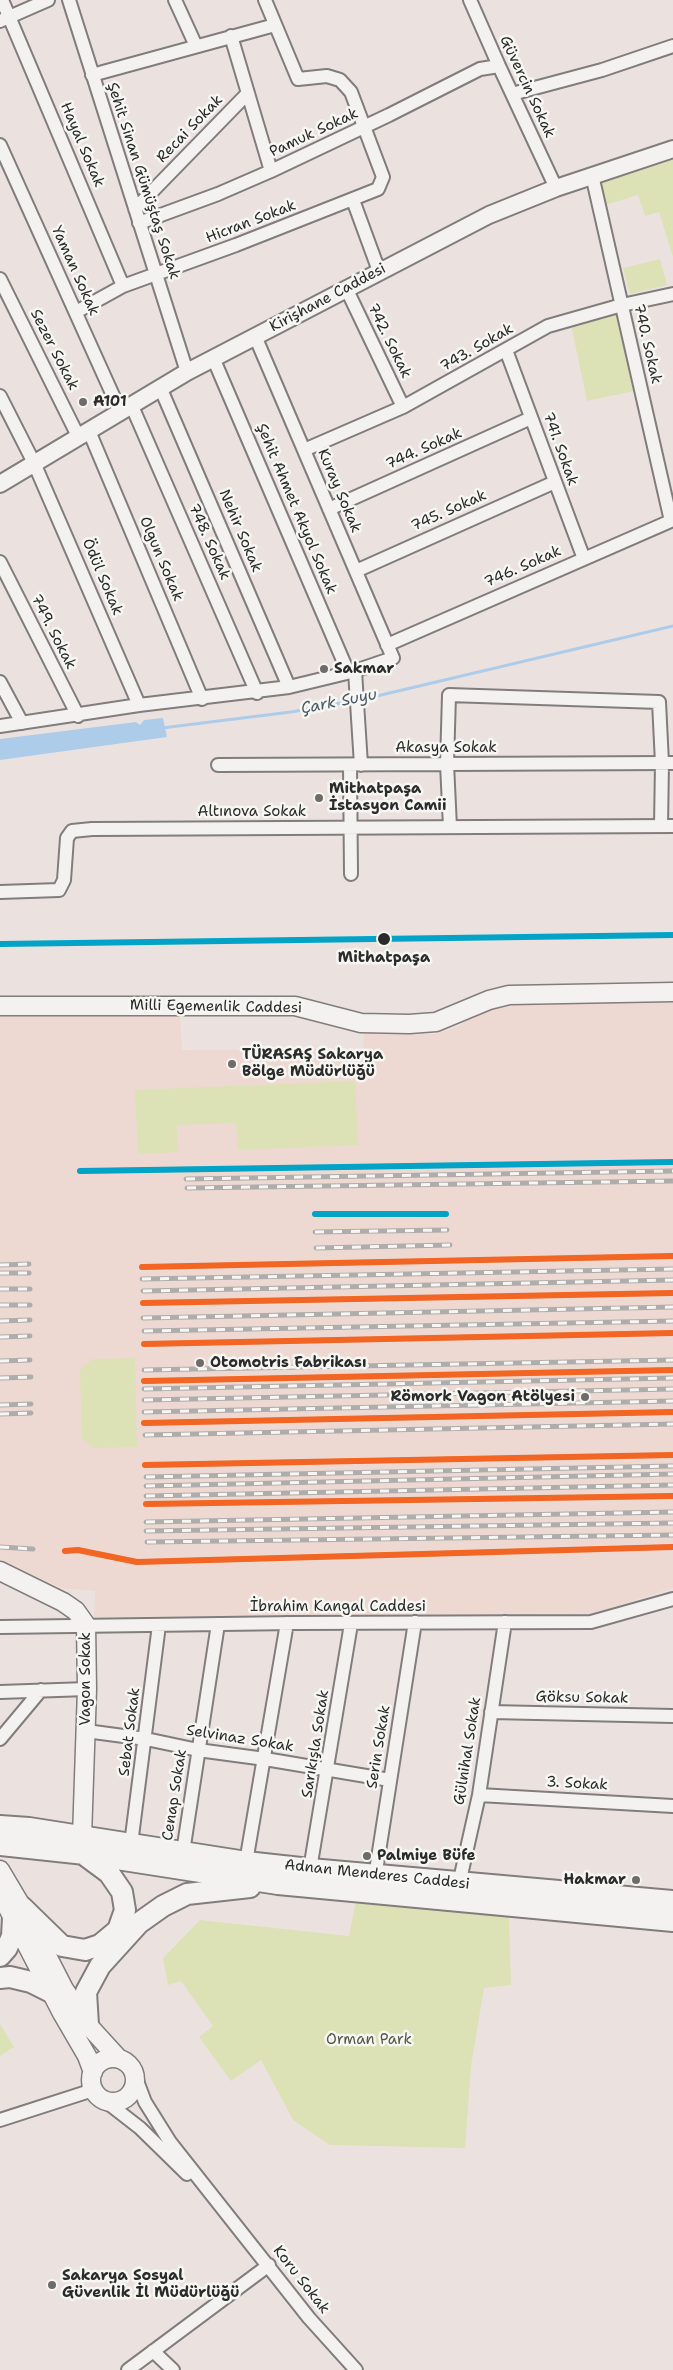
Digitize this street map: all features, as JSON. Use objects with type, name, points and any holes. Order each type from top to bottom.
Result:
[{"type":"main road","name":"Milli Egemenlik Caddesi","points":[[459,1012],[488,990],[508,985],[673,981]]},
{"type":"main road","name":"Milli Egemenlik Caddesi","points":[[0,1006],[295,1006],[361,1023],[409,1024],[436,1022],[489,1000],[509,995],[673,992]]},
{"type":"main road","name":"Vagon Sokak","points":[[0,1570],[62,1602],[76,1611],[86,1625],[87,1689],[83,1845]]},
{"type":"main road","points":[[0,1815],[29,1828],[83,1845],[122,1892],[125,1910],[118,1930],[100,1945],[85,1950],[62,1946],[18,1912]]},
{"type":"main road","points":[[0,1826],[29,1828]]},
{"type":"main road","name":"Adnan Menderes Caddesi","points":[[83,1845],[132,1844],[246,1862],[375,1876],[673,1901]]},
{"type":"main road","points":[[0,1846],[83,1845]]},
{"type":"main road","name":"Adnan Menderes Caddesi","points":[[83,1845],[278,1884],[673,1921]]},
{"type":"main road","points":[[3,1881],[51,1992],[93,2072]]},
{"type":"main road","points":[[88,2025],[86,1992],[100,1966],[139,1923],[163,1906],[187,1894],[278,1884]]},
{"type":"main road","points":[[0,1956],[7,1948],[12,1936],[18,1912]]},
{"type":"main road","points":[[18,1912],[88,2025],[118,2059],[125,2062],[134,2073],[134,2088],[125,2099],[111,2102],[99,2095],[91,2083],[93,2072],[98,2064],[104,2060],[118,2059]]},
{"type":"main road","points":[[0,1978],[31,1982],[51,1992]]},
{"type":"street","name":"Hayal Sokak","points":[[2,0],[5,18],[123,286]]},
{"type":"street","points":[[5,18],[48,0]]},
{"type":"street","name":"Şehit Sinan Gümüştaş Sokak","points":[[68,0],[187,372]]},
{"type":"street","points":[[176,0],[196,46]]},
{"type":"street","points":[[92,75],[275,25],[265,0]]},
{"type":"street","name":"Güvercin Sokak","points":[[473,1],[498,66],[556,188]]},
{"type":"street","name":"Hicran Sokak","points":[[76,312],[123,286],[156,276],[378,189],[383,177],[369,145],[365,127],[351,92],[340,80],[327,76],[298,78],[275,25]]},
{"type":"street","points":[[231,36],[271,171]]},
{"type":"street","points":[[512,94],[602,70],[673,46]]},
{"type":"street","name":"Pamuk Sokak","points":[[139,223],[218,194],[271,171],[365,127],[480,69],[498,66]]},
{"type":"street","name":"Recai Sokak","points":[[135,209],[248,93]]},
{"type":"street","name":"Yaman Sokak","points":[[0,145],[76,312],[126,407]]},
{"type":"street","name":"Kirişhane Caddesi","points":[[0,484],[187,372],[214,360],[255,336],[378,271],[489,215],[592,175],[673,149]]},
{"type":"street","name":"740. Sokak","points":[[592,175],[672,520]]},
{"type":"street","points":[[353,200],[378,271]]},
{"type":"street","name":"Sezer Sokak","points":[[0,279],[84,433]]},
{"type":"street","name":"742. Sokak","points":[[346,288],[403,407]]},
{"type":"street","name":"743. Sokak","points":[[304,450],[403,407],[548,326],[622,305],[673,294]]},
{"type":"street","name":"Kuray Sokak","points":[[255,336],[393,658],[353,674]]},
{"type":"street","name":"741. Sokak","points":[[506,350],[584,559]]},
{"type":"street","name":"Şehit Ahmet Akyol Sokak","points":[[214,360],[353,674],[358,710],[349,828],[351,874]]},
{"type":"street","name":"Nehir Sokak","points":[[160,387],[289,688]]},
{"type":"street","name":"Ödül Sokak","points":[[0,396],[34,463],[139,705]]},
{"type":"street","name":"748. Sokak","points":[[126,407],[258,693]]},
{"type":"street","name":"744. Sokak","points":[[329,509],[532,418]]},
{"type":"street","name":"Olgun Sokak","points":[[84,433],[202,699]]},
{"type":"street","name":"745. Sokak","points":[[356,571],[555,482]]},
{"type":"street","name":"746. Sokak","points":[[387,645],[672,520]]},
{"type":"street","name":"749. Sokak","points":[[0,562],[78,716]]},
{"type":"street","points":[[0,726],[78,716],[139,705],[258,693],[353,674]]},
{"type":"street","points":[[0,682],[22,723]]},
{"type":"street","points":[[450,827],[447,764],[449,695],[659,702],[667,763],[667,826]]},
{"type":"street","name":"Akasya Sokak","points":[[218,765],[667,763]]},
{"type":"street","name":"Altınova Sokak","points":[[0,892],[59,890],[64,880],[67,838],[72,831],[92,829],[667,826]]},
{"type":"street","name":"İbrahim Kangal Caddesi","points":[[0,1627],[287,1623],[591,1622],[673,1599]]},
{"type":"street","name":"Serin Sokak","points":[[375,1876],[415,1622]]},
{"type":"street","name":"Gülnihal Sokak","points":[[460,1884],[479,1795],[505,1622]]},
{"type":"street","points":[[246,1862],[287,1623]]},
{"type":"street","name":"Cenap Sokak","points":[[183,1852],[218,1624]]},
{"type":"street","name":"Sarıkışla Sokak","points":[[310,1869],[328,1771],[351,1624]]},
{"type":"street","name":"Sebat Sokak","points":[[132,1844],[159,1625]]},
{"type":"street","points":[[0,1692],[87,1689]]},
{"type":"street","points":[[0,1739],[41,1690]]},
{"type":"street","name":"Göksu Sokak","points":[[491,1712],[673,1716]]},
{"type":"street","name":"Selvinaz Sokak","points":[[86,1731],[146,1739],[198,1750],[390,1780]]},
{"type":"street","name":"3. Sokak","points":[[479,1795],[673,1806]]},
{"type":"street","points":[[134,2073],[146,2102],[170,2142],[223,2209]]},
{"type":"street","points":[[0,2120],[99,2095],[140,2128],[223,2209]]},
{"type":"street","name":"Koru Sokak","points":[[223,2209],[309,2318],[356,2370]]},
{"type":"street","points":[[128,2370],[269,2265]]},
{"type":"street","points":[[153,2351],[173,2370]]},
{"type":"shaded area","points":[[673,1001],[673,1588],[592,1614],[94,1617],[95,1591],[61,1588],[0,1559],[0,1013],[180,1013],[182,1050],[363,1049],[364,1033],[435,1034],[458,1027],[475,1013],[527,1003]]},
{"type":"green space","points":[[673,153],[673,257],[659,212],[645,216],[638,195],[602,206],[593,178]]},
{"type":"green space","points":[[660,259],[667,285],[630,294],[623,268]]},
{"type":"green space","points":[[617,310],[634,391],[587,401],[570,320]]},
{"type":"green space","points":[[355,1081],[358,1145],[238,1150],[236,1123],[177,1125],[178,1152],[138,1154],[135,1090]]},
{"type":"green space","points":[[135,1358],[137,1447],[94,1448],[82,1438],[80,1370],[92,1359]]},
{"type":"green space","name":"Orman Park","points":[[356,1900],[509,1914],[511,1985],[484,1988],[471,2066],[465,2148],[330,2145],[293,2120],[261,2060],[231,2081],[199,2037],[213,2026],[181,1981],[168,1985],[163,1958],[200,1920],[349,1936]]},
{"type":"green space","points":[[0,2024],[14,2047],[0,2056]]},
{"type":"water","points":[[163,718],[167,737],[0,760],[0,739],[136,722],[140,725],[144,720]]},
{"type":"waterway","name":"Çark Suyu","points":[[360,700],[673,626]]},
{"type":"waterway","name":"Çark Suyu","points":[[162,728],[291,712],[353,701]]},
{"type":"railway","points":[[80,1171],[673,1162]]},
{"type":"railway","points":[[186,1179],[673,1171]]},
{"type":"railway","points":[[187,1188],[673,1181]]},
{"type":"railway","points":[[315,1214],[446,1214]]},
{"type":"railway","points":[[315,1232],[447,1230]]},
{"type":"railway","points":[[316,1248],[450,1245]]},
{"type":"railway","points":[[142,1267],[673,1256]]},
{"type":"railway","points":[[0,1265],[29,1264]]},
{"type":"railway","points":[[142,1279],[673,1269]]},
{"type":"railway","points":[[0,1273],[29,1273]]},
{"type":"railway","points":[[143,1291],[673,1280]]},
{"type":"railway","points":[[0,1289],[30,1289]]},
{"type":"railway","points":[[143,1303],[673,1293]]},
{"type":"railway","points":[[0,1305],[30,1305]]},
{"type":"railway","points":[[143,1318],[673,1307]]},
{"type":"railway","points":[[0,1321],[30,1320]]},
{"type":"railway","points":[[144,1331],[673,1321]]},
{"type":"railway","points":[[144,1344],[673,1333]]},
{"type":"railway","points":[[0,1337],[30,1336]]},
{"type":"railway","points":[[0,1361],[30,1360]]},
{"type":"railway","points":[[144,1370],[673,1360]]},
{"type":"railway","points":[[144,1381],[673,1370]]},
{"type":"railway","points":[[0,1378],[31,1377]]},
{"type":"railway","points":[[144,1389],[673,1378]]},
{"type":"railway","points":[[144,1400],[673,1389]]},
{"type":"railway","points":[[144,1412],[673,1401]]},
{"type":"railway","points":[[0,1405],[31,1404]]},
{"type":"railway","points":[[144,1423],[673,1412]]},
{"type":"railway","points":[[0,1414],[31,1413]]},
{"type":"railway","points":[[145,1435],[673,1424]]},
{"type":"railway","points":[[145,1465],[673,1455]]},
{"type":"railway","points":[[146,1477],[673,1466]]},
{"type":"railway","points":[[146,1486],[673,1474]]},
{"type":"railway","points":[[146,1496],[673,1485]]},
{"type":"railway","points":[[146,1504],[673,1496]]},
{"type":"railway","points":[[146,1522],[673,1512]]},
{"type":"railway","points":[[146,1531],[673,1523]]},
{"type":"railway","points":[[147,1542],[673,1535]]},
{"type":"railway","points":[[0,1547],[33,1549]]},
{"type":"railway","points":[[65,1551],[78,1550],[137,1562],[673,1547]]},
{"type":"transit line","points":[[0,944],[673,935]]},
{"type":"transit line","points":[[80,1171],[673,1162]]},
{"type":"transit line","points":[[315,1214],[446,1214]]},
{"type":"transit line","points":[[142,1267],[673,1256]]},
{"type":"transit line","points":[[143,1303],[673,1293]]},
{"type":"transit line","points":[[144,1344],[673,1333]]},
{"type":"transit line","points":[[144,1381],[673,1370]]},
{"type":"transit line","points":[[144,1423],[673,1412]]},
{"type":"transit line","points":[[145,1465],[673,1455]]},
{"type":"transit line","points":[[146,1504],[673,1496]]},
{"type":"transit line","points":[[65,1551],[78,1550],[137,1562],[673,1547]]},
{"type":"place","name":"A101","points":[[83,402]]},
{"type":"place","name":"Sakmar","points":[[324,669]]},
{"type":"place","name":"Mithatpaşa İstasyon Camii","points":[[319,798]]},
{"type":"place","name":"Mithatpaşa","points":[[384,939]]},
{"type":"place","name":"TÜRASAŞ Sakarya Bölge Müdürlüğü","points":[[232,1064]]},
{"type":"place","name":"Otomotris Fabrikası","points":[[200,1363]]},
{"type":"place","name":"Römork Vagon Atölyesi","points":[[585,1397]]},
{"type":"place","name":"Palmiye Büfe","points":[[367,1856]]},
{"type":"place","name":"Hakmar","points":[[636,1880]]},
{"type":"place","name":"Sakarya Sosyal Güvenlik İl Müdürlüğü","points":[[52,2285]]}]
